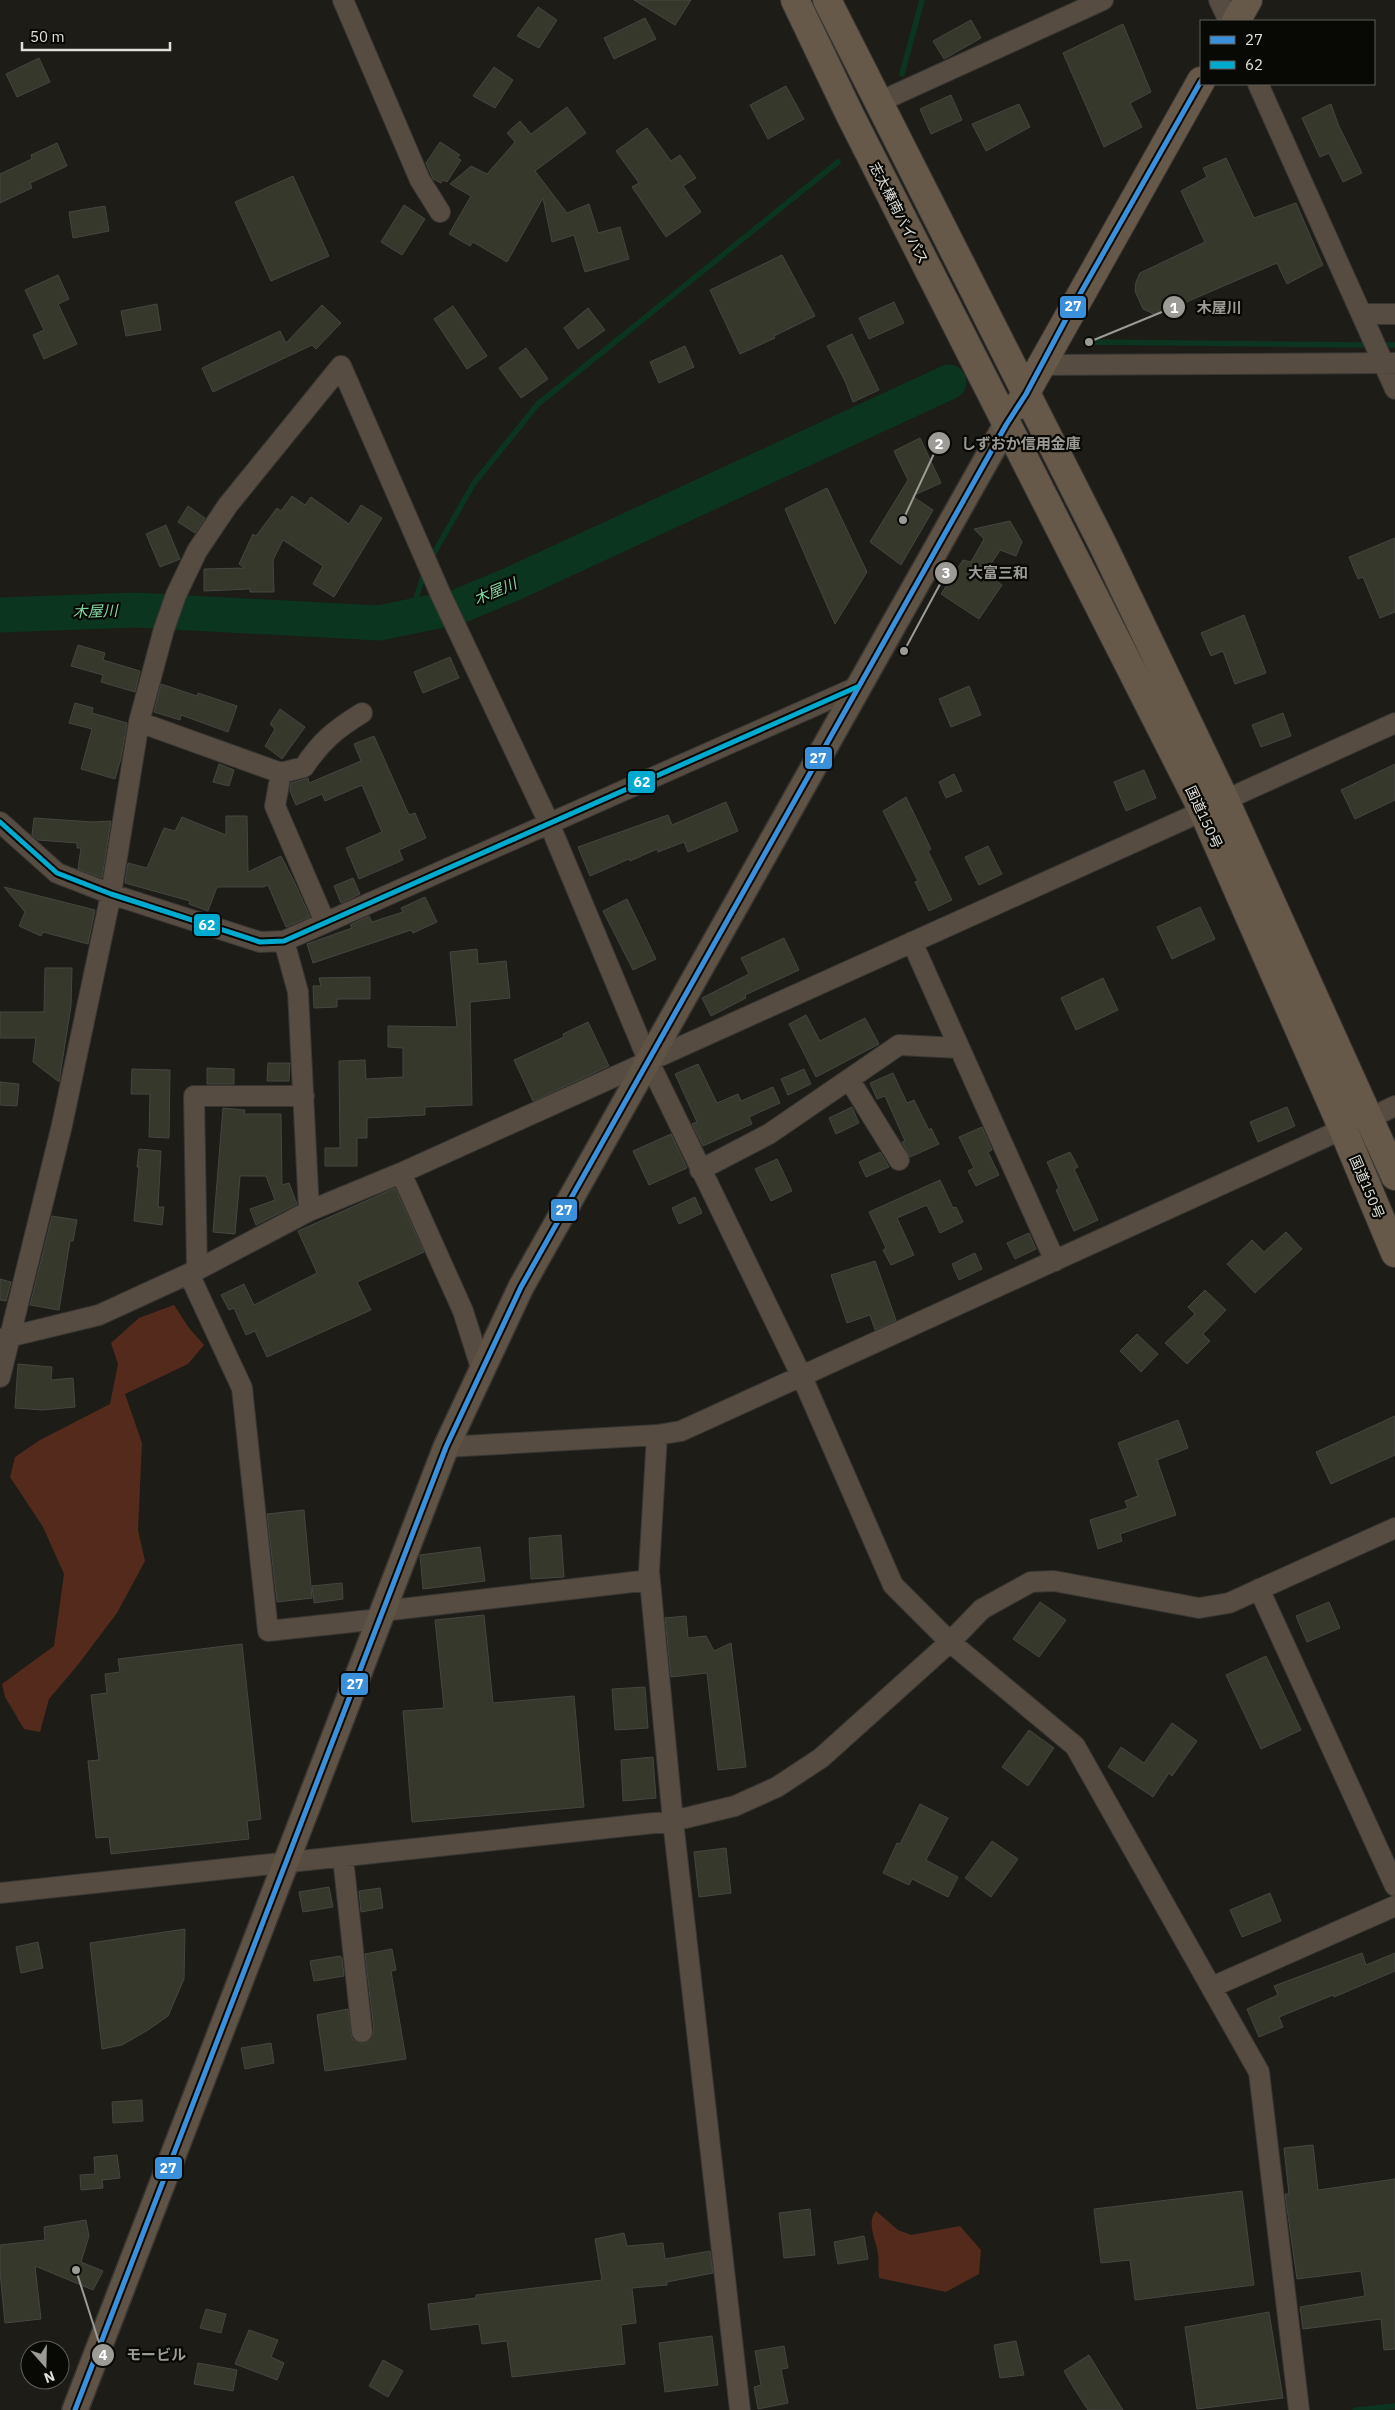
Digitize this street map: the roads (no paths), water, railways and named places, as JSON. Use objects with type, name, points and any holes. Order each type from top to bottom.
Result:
[{"type":"highway","name":"志太榛南バイパス","points":[[794,0],[1006,425]]},
{"type":"highway","points":[[827,0],[1026,394]]},
{"type":"highway","points":[[1237,20],[1248,0]]},
{"type":"highway","points":[[1006,425],[1026,394],[1040,365],[1200,83]]},
{"type":"highway","name":"国道150号","points":[[1026,394],[1103,545],[1214,806],[1343,1129],[1395,1253]]},
{"type":"highway","name":"国道150号","points":[[1006,425],[1214,806],[1370,1118],[1395,1176]]},
{"type":"main road","points":[[75,2410],[287,1864],[446,1447],[521,1287],[1006,425]]},
{"type":"street","points":[[343,0],[420,180],[440,212]]},
{"type":"street","points":[[879,102],[1103,0]]},
{"type":"street","points":[[1219,0],[1229,20]]},
{"type":"street","points":[[1258,85],[1363,314],[1389,363],[1395,389]]},
{"type":"street","points":[[1363,314],[1395,314]]},
{"type":"street","points":[[1040,365],[1389,363]]},
{"type":"street","points":[[0,1377],[5,1339],[62,1125],[111,894],[139,722],[164,629],[176,595],[197,551],[228,506],[341,366],[441,595],[549,824],[648,1060],[802,1377],[894,1585],[950,1642],[1075,1746],[1259,2072],[1299,2410]]},
{"type":"street","points":[[0,822],[57,873],[111,894],[260,942],[284,941],[857,687]]},
{"type":"street","points":[[139,722],[281,774],[304,767],[318,746],[330,734],[362,712]]},
{"type":"street","points":[[5,1339],[99,1315],[193,1272],[309,1211],[401,1173],[1395,723]]},
{"type":"street","points":[[281,774],[275,806],[326,922]]},
{"type":"street","points":[[284,941],[298,992],[309,1211]]},
{"type":"street","points":[[912,942],[1055,1261]]},
{"type":"street","points":[[700,1170],[769,1134],[899,1045],[959,1048]]},
{"type":"street","points":[[849,1079],[900,1160]]},
{"type":"street","points":[[304,1096],[194,1096],[193,1272],[242,1388],[268,1630],[650,1580]]},
{"type":"street","points":[[1370,1118],[1395,1106]]},
{"type":"street","points":[[446,1447],[656,1435],[681,1431],[1343,1129]]},
{"type":"street","points":[[401,1173],[463,1311],[482,1371]]},
{"type":"street","points":[[656,1435],[650,1580],[673,1822],[740,2410]]},
{"type":"street","points":[[0,1893],[673,1822],[735,1806],[777,1787],[821,1758],[950,1642],[982,1609],[1032,1582],[1054,1581],[1199,1608],[1229,1603],[1395,1528]]},
{"type":"street","points":[[1259,1589],[1395,1886]]},
{"type":"street","points":[[343,1858],[362,2032]]},
{"type":"street","points":[[1212,1987],[1395,1906]]},
{"type":"waterway","points":[[902,74],[922,0]]},
{"type":"waterway","points":[[430,560],[474,483],[538,404],[838,162]]},
{"type":"waterway","name":"木屋川","points":[[1089,342],[1370,345]]},
{"type":"waterway","name":"木屋川","points":[[1380,345],[1395,345]]},
{"type":"waterway","name":"木屋川","points":[[0,615],[135,610],[379,623],[457,607],[512,584],[949,382]]},
{"type":"waterway","points":[[410,618],[425,570]]},
{"type":"waterway","points":[[1355,2410],[1395,2406]]},
{"type":"place","name":"木屋川","points":[[1089,342]]},
{"type":"place","name":"しずおか信用金庫","points":[[903,520]]},
{"type":"place","name":"大富三和","points":[[904,651]]},
{"type":"place","name":"モービル","points":[[76,2270]]}]
